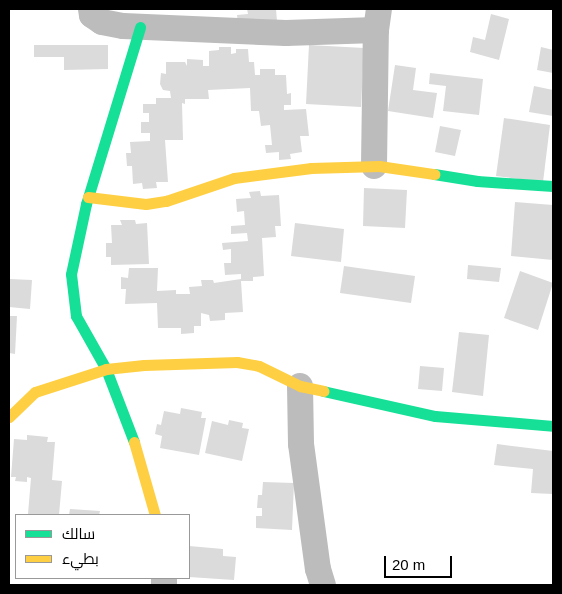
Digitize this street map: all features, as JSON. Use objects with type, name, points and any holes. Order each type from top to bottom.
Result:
[{"type":"street","points":[[91,9],[92,15],[102,22],[140,27],[267,33],[378,20],[374,166]]},
{"type":"street","points":[[140,27],[88,197],[71,274],[76,316],[106,369],[133,438],[155,514]]},
{"type":"street","points":[[88,197],[146,204],[166,201],[234,178],[311,168],[374,166],[477,181],[553,186]]},
{"type":"street","points":[[9,417],[35,392],[106,369],[144,365],[237,362],[259,366],[300,386],[435,416],[553,426]]},
{"type":"street","points":[[300,386],[301,444],[318,569],[324,585]]},
{"type":"building","points":[[247,9],[276,9],[277,21],[238,24],[237,15],[248,14]]},
{"type":"building","points":[[491,14],[509,19],[499,60],[470,52],[473,37],[485,40]]},
{"type":"building","points":[[34,45],[108,45],[108,69],[64,70],[64,57],[34,57]]},
{"type":"building","points":[[309,45],[364,48],[361,107],[306,104]]},
{"type":"building","points":[[219,47],[231,47],[231,54],[236,53],[236,49],[248,49],[249,62],[254,62],[255,75],[260,75],[260,69],[275,69],[275,75],[286,75],[287,94],[291,93],[291,105],[284,105],[284,110],[306,109],[309,136],[300,136],[302,152],[290,154],[291,159],[279,160],[279,152],[266,153],[265,145],[272,145],[270,125],[261,126],[259,111],[251,111],[250,88],[208,90],[209,99],[185,99],[185,104],[182,103],[183,140],[165,140],[168,182],[156,182],[157,188],[143,189],[142,183],[133,184],[132,166],[127,166],[126,153],[131,153],[130,142],[150,141],[150,133],[141,133],[141,122],[149,122],[149,113],[143,113],[143,104],[156,104],[156,98],[171,98],[170,91],[163,90],[160,84],[161,73],[166,74],[166,62],[185,62],[187,66],[187,59],[203,60],[203,66],[209,66],[209,51],[219,50]]},
{"type":"building","points":[[541,47],[553,50],[553,73],[537,70]]},
{"type":"building","points":[[395,65],[416,68],[413,90],[437,93],[433,118],[388,111]]},
{"type":"building","points":[[430,73],[483,79],[479,115],[443,111],[446,86],[429,84]]},
{"type":"building","points":[[534,86],[553,90],[553,116],[529,112]]},
{"type":"building","points":[[504,118],[550,125],[543,182],[496,176]]},
{"type":"building","points":[[440,126],[461,130],[455,156],[435,152]]},
{"type":"building","points":[[364,188],[407,190],[405,228],[363,226]]},
{"type":"building","points":[[260,191],[261,196],[279,195],[281,226],[275,226],[276,237],[262,238],[264,276],[253,277],[253,281],[241,281],[243,312],[225,313],[225,320],[210,321],[209,315],[201,313],[201,326],[194,326],[194,333],[181,334],[181,328],[158,328],[157,303],[125,304],[126,289],[121,289],[121,277],[128,278],[129,268],[158,268],[157,291],[176,290],[176,294],[190,294],[189,287],[202,286],[201,280],[213,280],[214,283],[241,279],[241,274],[225,275],[224,263],[231,263],[231,249],[223,250],[222,243],[248,241],[247,233],[231,234],[231,226],[245,225],[244,211],[237,212],[236,199],[251,198],[249,192]]},
{"type":"building","points":[[515,202],[553,205],[553,260],[511,256]]},
{"type":"building","points":[[120,220],[135,220],[136,224],[147,223],[149,264],[111,265],[111,257],[106,257],[106,243],[112,243],[111,225],[122,225]]},
{"type":"building","points":[[295,223],[344,229],[341,262],[291,256]]},
{"type":"building","points":[[468,265],[501,268],[499,282],[467,279]]},
{"type":"building","points":[[344,266],[415,276],[411,303],[340,293]]},
{"type":"building","points":[[520,271],[553,283],[538,330],[504,318]]},
{"type":"building","points":[[9,279],[32,280],[30,309],[9,307]]},
{"type":"building","points":[[9,316],[17,316],[15,354],[9,353]]},
{"type":"building","points":[[459,332],[489,335],[483,396],[452,392]]},
{"type":"building","points":[[420,366],[444,368],[442,391],[418,389]]},
{"type":"building","points":[[181,408],[202,412],[201,418],[206,418],[199,455],[160,448],[162,436],[155,434],[157,424],[161,425],[164,411],[180,414]]},
{"type":"building","points":[[229,420],[243,423],[242,428],[249,429],[242,461],[205,453],[212,421],[228,425]]},
{"type":"building","points":[[27,435],[48,437],[47,442],[55,442],[52,480],[62,481],[59,514],[28,514],[31,478],[27,477],[27,482],[15,481],[16,477],[11,477],[14,439],[27,440]]},
{"type":"building","points":[[497,444],[553,451],[553,494],[531,493],[533,469],[494,465]]},
{"type":"building","points":[[263,482],[294,483],[292,530],[256,528],[256,516],[262,516],[262,508],[257,508],[258,495],[262,495]]},
{"type":"building","points":[[70,509],[100,511],[99,514],[69,514]]},
{"type":"building","points":[[190,546],[223,549],[223,556],[236,557],[234,580],[190,577]]},
{"type":"traffic: fast","points":[[134,442],[106,369],[76,316],[71,274],[86,204],[140,27]]},
{"type":"traffic: fast","points":[[434,174],[477,181],[553,186]]},
{"type":"traffic: fast","points":[[323,391],[435,416],[553,426]]},
{"type":"traffic: slow","points":[[88,197],[146,204],[166,201],[234,178],[311,168],[379,166],[434,174]]},
{"type":"traffic: slow","points":[[9,417],[35,392],[106,369],[144,365],[237,362],[259,366],[300,386],[323,391]]},
{"type":"traffic: slow","points":[[134,442],[155,514]]}]
